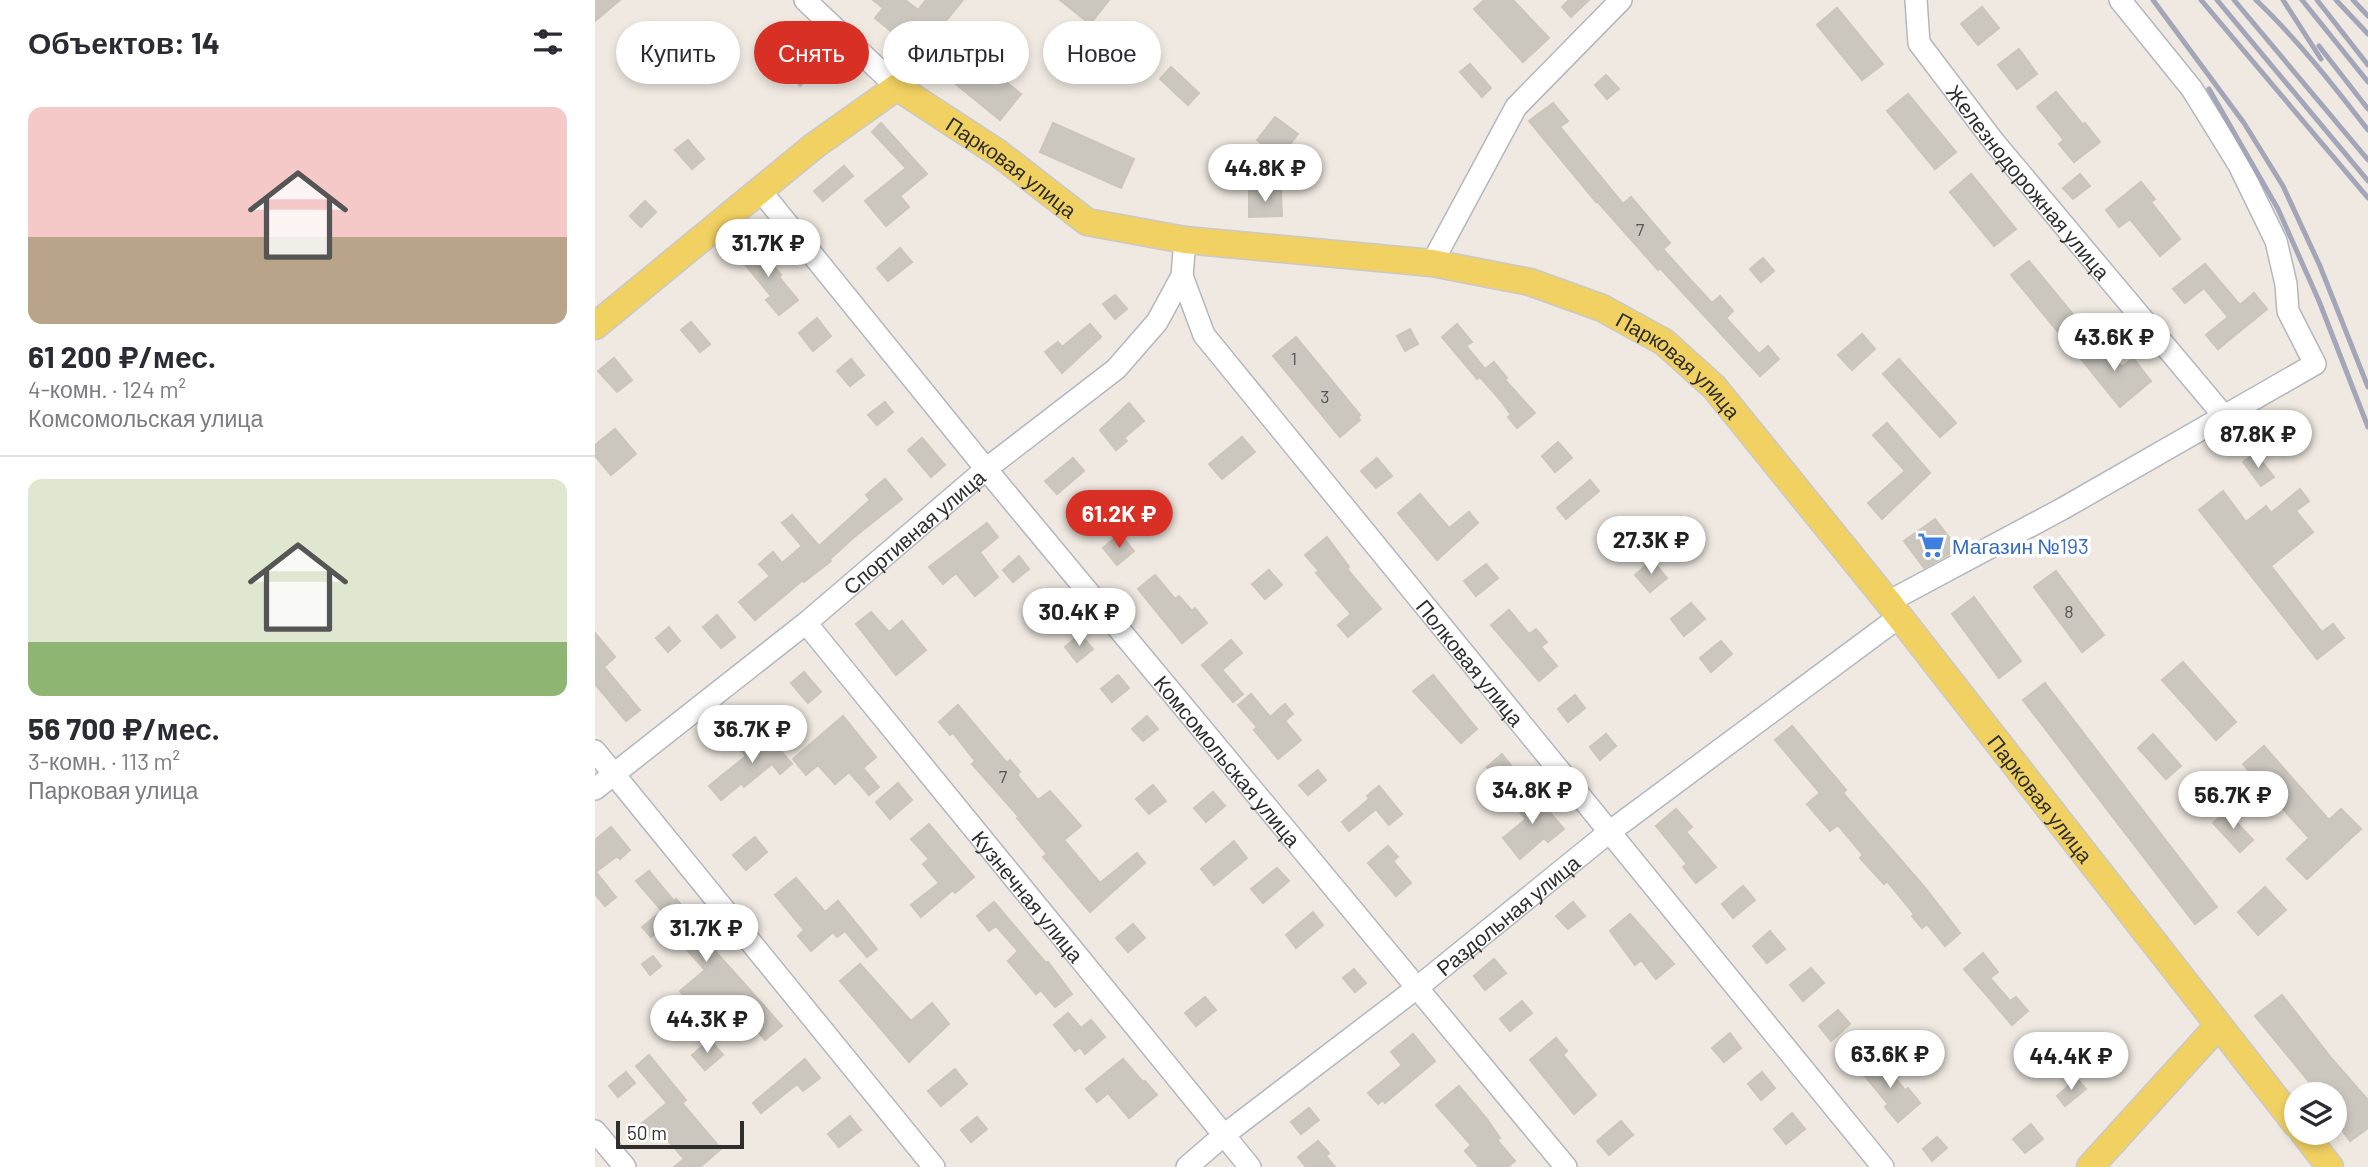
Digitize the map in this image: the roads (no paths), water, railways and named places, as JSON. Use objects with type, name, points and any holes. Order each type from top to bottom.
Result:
[{"type":"main road","points":[[595,326],[814,146],[897,87]]},
{"type":"main road","name":"Парковая улица","points":[[897,87],[998,153],[1087,222],[1185,240],[1432,263],[1542,286],[1602,308],[1664,342],[1714,387],[1893,610],[2284,1109]]},
{"type":"main road","points":[[2090,1167],[2218,1026]]},
{"type":"main road","points":[[2313,1145],[2330,1167]]},
{"type":"street","name":"Парковая улица","points":[[805,0],[897,87]]},
{"type":"street","points":[[1432,263],[1516,107],[1621,0]]},
{"type":"street","name":"Железнодорожная улица","points":[[1916,0],[1919,43],[1994,142],[2224,416]]},
{"type":"street","name":"Раздольная улица","points":[[1187,1167],[1224,1135],[1418,987],[1608,833],[1893,610],[2062,509],[2315,364],[2288,311],[2286,284],[2276,241],[2239,165],[2192,89],[2120,0]]},
{"type":"street","name":"Комсомольская улица","points":[[760,190],[986,469],[1566,1167]]},
{"type":"street","name":"Спортивная улица","points":[[595,789],[806,623],[986,469],[1116,369],[1157,322],[1182,276],[1185,240]]},
{"type":"street","name":"Полковая улица","points":[[1182,276],[1204,335],[1883,1167]]},
{"type":"street","name":"Кузнечная улица","points":[[806,623],[1250,1167]]},
{"type":"street","points":[[595,751],[934,1167]]},
{"type":"street","points":[[595,1130],[625,1167]]},
{"type":"railway","points":[[2153,0],[2244,123],[2283,186],[2320,266],[2368,387]]},
{"type":"railway","points":[[2201,0],[2368,198]]},
{"type":"railway","points":[[2217,0],[2368,181]]},
{"type":"railway","points":[[2234,0],[2368,160]]},
{"type":"railway","points":[[2256,0],[2301,47],[2368,130]]},
{"type":"railway","points":[[2283,0],[2321,59]]},
{"type":"railway","points":[[2302,0],[2368,82]]},
{"type":"railway","points":[[2317,0],[2368,65]]},
{"type":"railway","points":[[2336,0],[2368,34]]},
{"type":"railway","points":[[2353,0],[2368,16]]},
{"type":"railway","points":[[2319,46],[2368,109]]},
{"type":"railway","points":[[2209,89],[2278,209],[2319,301],[2368,427]]},
{"type":"place","name":"Магазин №193","points":[[1931,545]]}]
